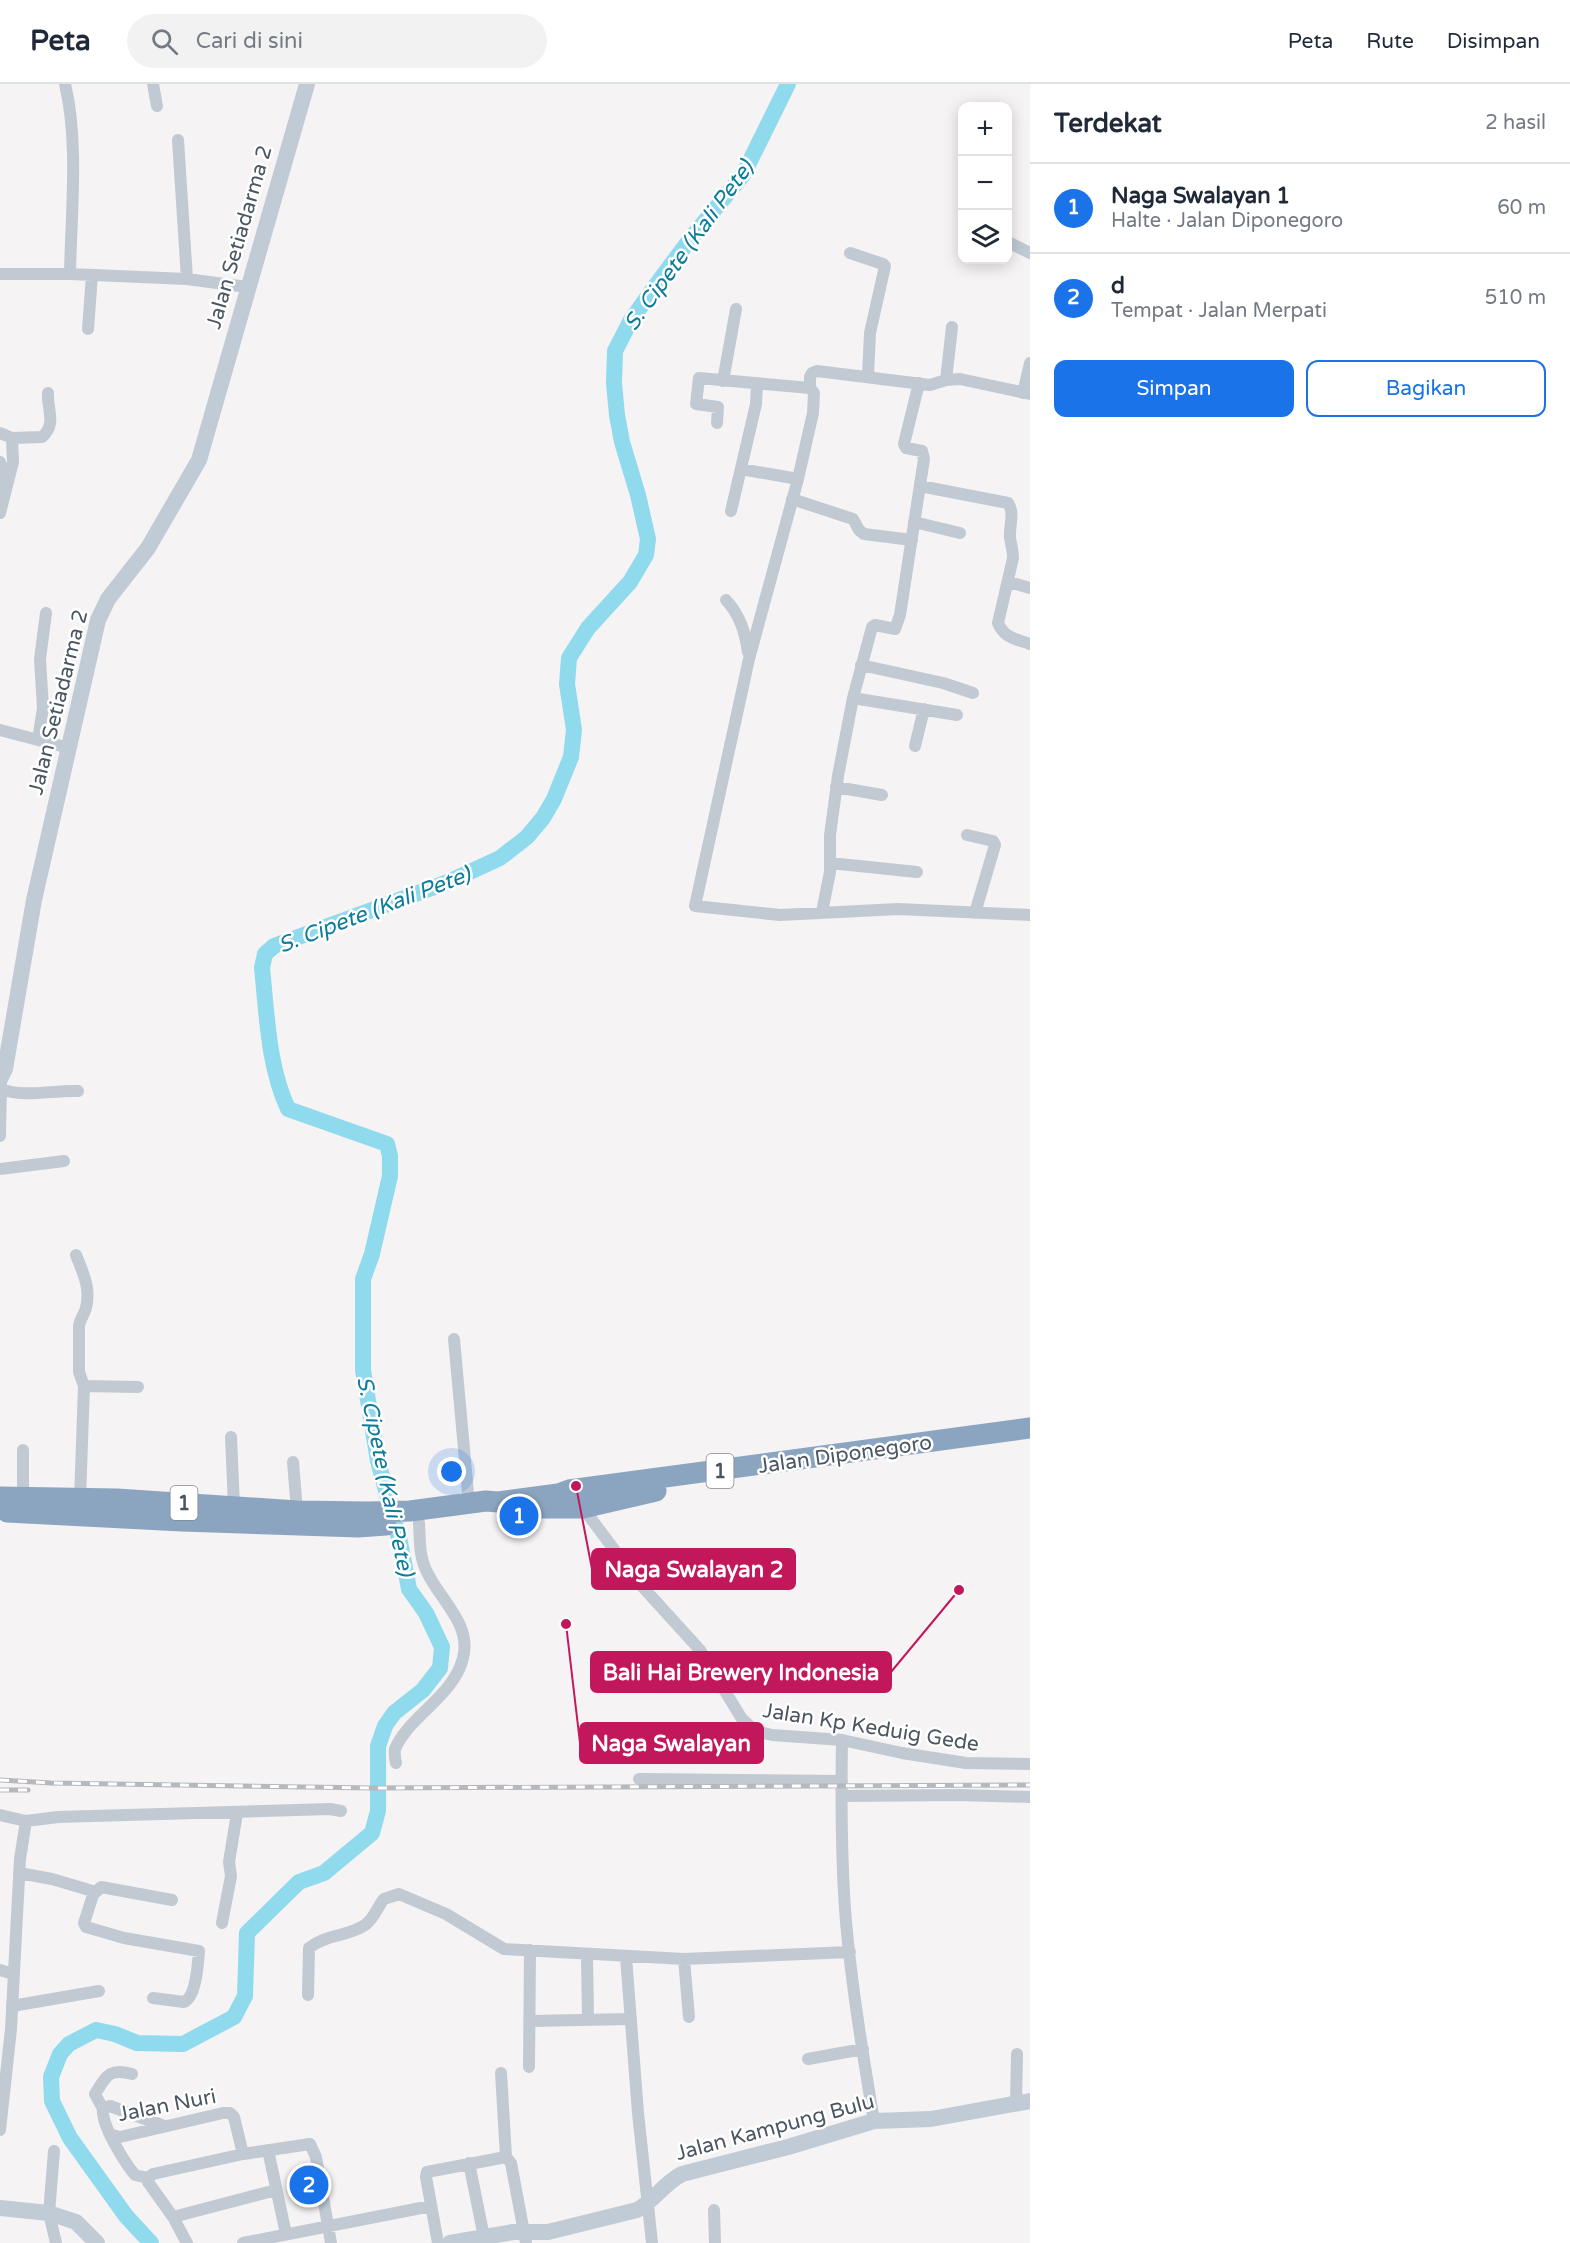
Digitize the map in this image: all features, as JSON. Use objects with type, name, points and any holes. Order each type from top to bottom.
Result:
[{"type":"highway","name":"Jalan Diponegoro","points":[[582,1498],[1030,1428]]},
{"type":"highway","name":"Jalan Diponegoro","points":[[414,1520],[547,1496],[582,1498],[667,1489],[1030,1442]]},
{"type":"highway","name":"1","points":[[0,1497],[117,1499],[234,1506],[363,1519]]},
{"type":"highway","name":"1","points":[[0,1512],[182,1521],[414,1520]]},
{"type":"main road","name":"Jalan Setiadarma 2","points":[[1,1082],[34,900],[101,611],[148,548],[199,460],[307,84]]},
{"type":"main road","name":"Jalan Kampung Bulu","points":[[648,2203],[672,2179],[682,2174],[788,2147],[874,2121],[931,2119],[1023,2102]]},
{"type":"main road","points":[[450,2243],[484,2237],[525,2237],[637,2210],[648,2203]]},
{"type":"main road","points":[[0,2208],[49,2213],[76,2222],[97,2243]]},
{"type":"street","points":[[64,84],[71,122],[72,144],[70,274]]},
{"type":"street","points":[[153,84],[157,106]]},
{"type":"street","points":[[178,140],[187,279]]},
{"type":"street","points":[[1012,244],[1030,253]]},
{"type":"street","points":[[850,253],[885,266],[870,333],[868,376]]},
{"type":"street","points":[[0,274],[70,274],[187,279],[247,287]]},
{"type":"street","points":[[88,329],[92,275]]},
{"type":"street","points":[[723,381],[736,309]]},
{"type":"street","points":[[946,380],[952,327]]},
{"type":"street","points":[[1030,363],[1026,394],[960,379],[930,385],[868,376],[817,371],[812,373],[810,388],[814,393],[813,413],[798,479],[749,659],[695,906],[765,914],[898,909],[1030,915]]},
{"type":"street","points":[[717,423],[718,407],[696,404],[698,378],[810,388]]},
{"type":"street","points":[[822,912],[830,863],[830,835],[836,787],[861,665],[872,627],[875,625],[891,630],[897,627],[924,455],[922,451],[906,448],[904,444],[919,383]]},
{"type":"street","points":[[731,511],[756,404],[757,384]]},
{"type":"street","points":[[0,433],[12,438],[42,437],[49,430],[51,417],[48,393]]},
{"type":"street","points":[[0,513],[13,462],[12,438]]},
{"type":"street","points":[[0,462],[5,492]]},
{"type":"street","points":[[741,469],[798,479]]},
{"type":"street","points":[[920,486],[1008,503],[1012,511],[1010,537],[1013,548],[1009,582],[998,617],[1000,628],[1008,637],[1030,644]]},
{"type":"street","points":[[792,499],[853,519],[864,534],[912,540]]},
{"type":"street","points":[[914,522],[960,533]]},
{"type":"street","points":[[1009,582],[1030,588]]},
{"type":"street","points":[[726,600],[733,607],[745,629],[749,659]]},
{"type":"street","points":[[38,740],[43,708],[40,659],[46,613]]},
{"type":"street","points":[[861,665],[943,683],[973,693]]},
{"type":"street","points":[[853,698],[957,715]]},
{"type":"street","points":[[915,746],[924,709]]},
{"type":"street","points":[[0,730],[69,748]]},
{"type":"street","points":[[836,787],[882,795]]},
{"type":"street","points":[[967,834],[993,842],[995,845],[975,913]]},
{"type":"street","points":[[830,863],[917,872]]},
{"type":"street","points":[[1,1082],[18,1094],[78,1090]]},
{"type":"street","points":[[0,1136],[1,1082]]},
{"type":"street","points":[[0,1168],[64,1161]]},
{"type":"street","points":[[76,1255],[88,1291],[85,1312],[78,1326],[79,1372],[84,1386],[80,1499]]},
{"type":"street","points":[[454,1339],[470,1511]]},
{"type":"street","points":[[84,1386],[138,1387]]},
{"type":"street","points":[[231,1437],[234,1506]]},
{"type":"street","points":[[23,1450],[23,1498]]},
{"type":"street","points":[[293,1462],[297,1511]]},
{"type":"street","name":"Jalan Kp Keduig Gede","points":[[582,1498],[640,1584],[700,1650],[742,1719],[755,1731],[772,1735],[842,1740],[902,1753],[966,1762],[1030,1764]]},
{"type":"street","points":[[396,1763],[396,1748],[456,1676],[465,1650],[464,1636],[459,1623],[423,1563],[414,1520]]},
{"type":"street","points":[[599,1739],[668,1745],[695,1744],[744,1739],[755,1731]]},
{"type":"street","points":[[842,1740],[844,1884],[850,1952],[874,2121]]},
{"type":"street","points":[[639,1779],[842,1782]]},
{"type":"street","points":[[842,1797],[959,1795],[1030,1797]]},
{"type":"street","points":[[0,1815],[26,1821],[58,1817],[330,1809],[341,1811]]},
{"type":"street","points":[[222,1923],[230,1885],[229,1862],[237,1813]]},
{"type":"street","points":[[0,2130],[5,2029],[12,2006],[19,1873],[26,1821]]},
{"type":"street","points":[[19,1873],[52,1879],[94,1892],[98,1892],[102,1887],[172,1900]]},
{"type":"street","points":[[94,1892],[84,1923],[86,1927],[124,1938],[199,1951],[194,1992],[189,2000],[184,2002],[153,1998]]},
{"type":"street","points":[[308,1995],[309,1948],[323,1939],[349,1933],[366,1924],[373,1918],[384,1899],[394,1894],[446,1914],[504,1949],[684,1959],[850,1952]]},
{"type":"street","points":[[529,2067],[530,1950]]},
{"type":"street","points":[[587,1955],[588,2019]]},
{"type":"street","points":[[626,1957],[652,2243]]},
{"type":"street","points":[[684,1959],[689,2018]]},
{"type":"street","points":[[0,1970],[14,1974]]},
{"type":"street","points":[[12,2006],[99,1991]]},
{"type":"street","points":[[531,2021],[630,2019]]},
{"type":"street","points":[[808,2059],[863,2049]]},
{"type":"street","points":[[1017,2054],[1023,2102]]},
{"type":"street","points":[[132,2074],[117,2071],[110,2074],[95,2094],[123,2159],[135,2175],[148,2178]]},
{"type":"street","points":[[501,2073],[506,2157],[511,2163],[525,2237]]},
{"type":"street","points":[[103,2109],[110,2106],[165,2126]]},
{"type":"street","name":"Jalan Nuri","points":[[112,2135],[116,2138],[230,2113],[234,2117],[243,2154]]},
{"type":"street","points":[[148,2178],[153,2174],[243,2154],[308,2144],[312,2146],[331,2243]]},
{"type":"street","points":[[268,2150],[286,2234]]},
{"type":"street","points":[[54,2151],[49,2213],[56,2243]]},
{"type":"street","points":[[438,2243],[427,2172],[506,2157]]},
{"type":"street","points":[[469,2163],[484,2237]]},
{"type":"street","points":[[148,2178],[148,2182],[173,2217],[187,2243]]},
{"type":"street","points":[[173,2217],[276,2190]]},
{"type":"street","points":[[243,2243],[431,2206]]},
{"type":"street","points":[[714,2210],[715,2243]]},
{"type":"waterway","name":"S. Cipete (Kali Pete)","points":[[151,2243],[126,2216],[70,2138],[52,2101],[51,2077],[60,2054],[69,2044],[96,2030],[115,2034],[137,2043],[183,2044],[234,2017],[245,1996],[247,1933],[299,1882],[324,1873],[372,1833],[378,1811],[378,1746],[385,1726],[394,1713],[423,1690],[440,1668],[442,1647],[426,1613],[409,1589],[400,1542],[378,1461],[363,1370],[363,1279],[372,1254],[390,1176],[390,1156],[387,1144],[288,1109],[276,1075],[269,1040],[262,968],[265,954],[274,946],[448,882],[500,858],[527,837],[543,818],[554,799],[571,757],[574,730],[567,684],[569,658],[588,628],[630,582],[646,555],[648,539],[617,415],[614,383],[615,351],[631,320],[662,277],[743,175],[788,84]]},
{"type":"railway","points":[[0,1780],[51,1783],[373,1788],[1030,1785]]},
{"type":"railway","points":[[0,1790],[28,1790]]},
{"type":"place","name":"Naga Swalayan 2","points":[[576,1486]]},
{"type":"place","name":"Naga Swalayan 1","points":[[519,1516]]},
{"type":"place","name":"Bali Hai Brewery Indonesia","points":[[959,1590]]},
{"type":"place","name":"Naga Swalayan","points":[[566,1624]]},
{"type":"place","name":"d","points":[[309,2185]]}]
